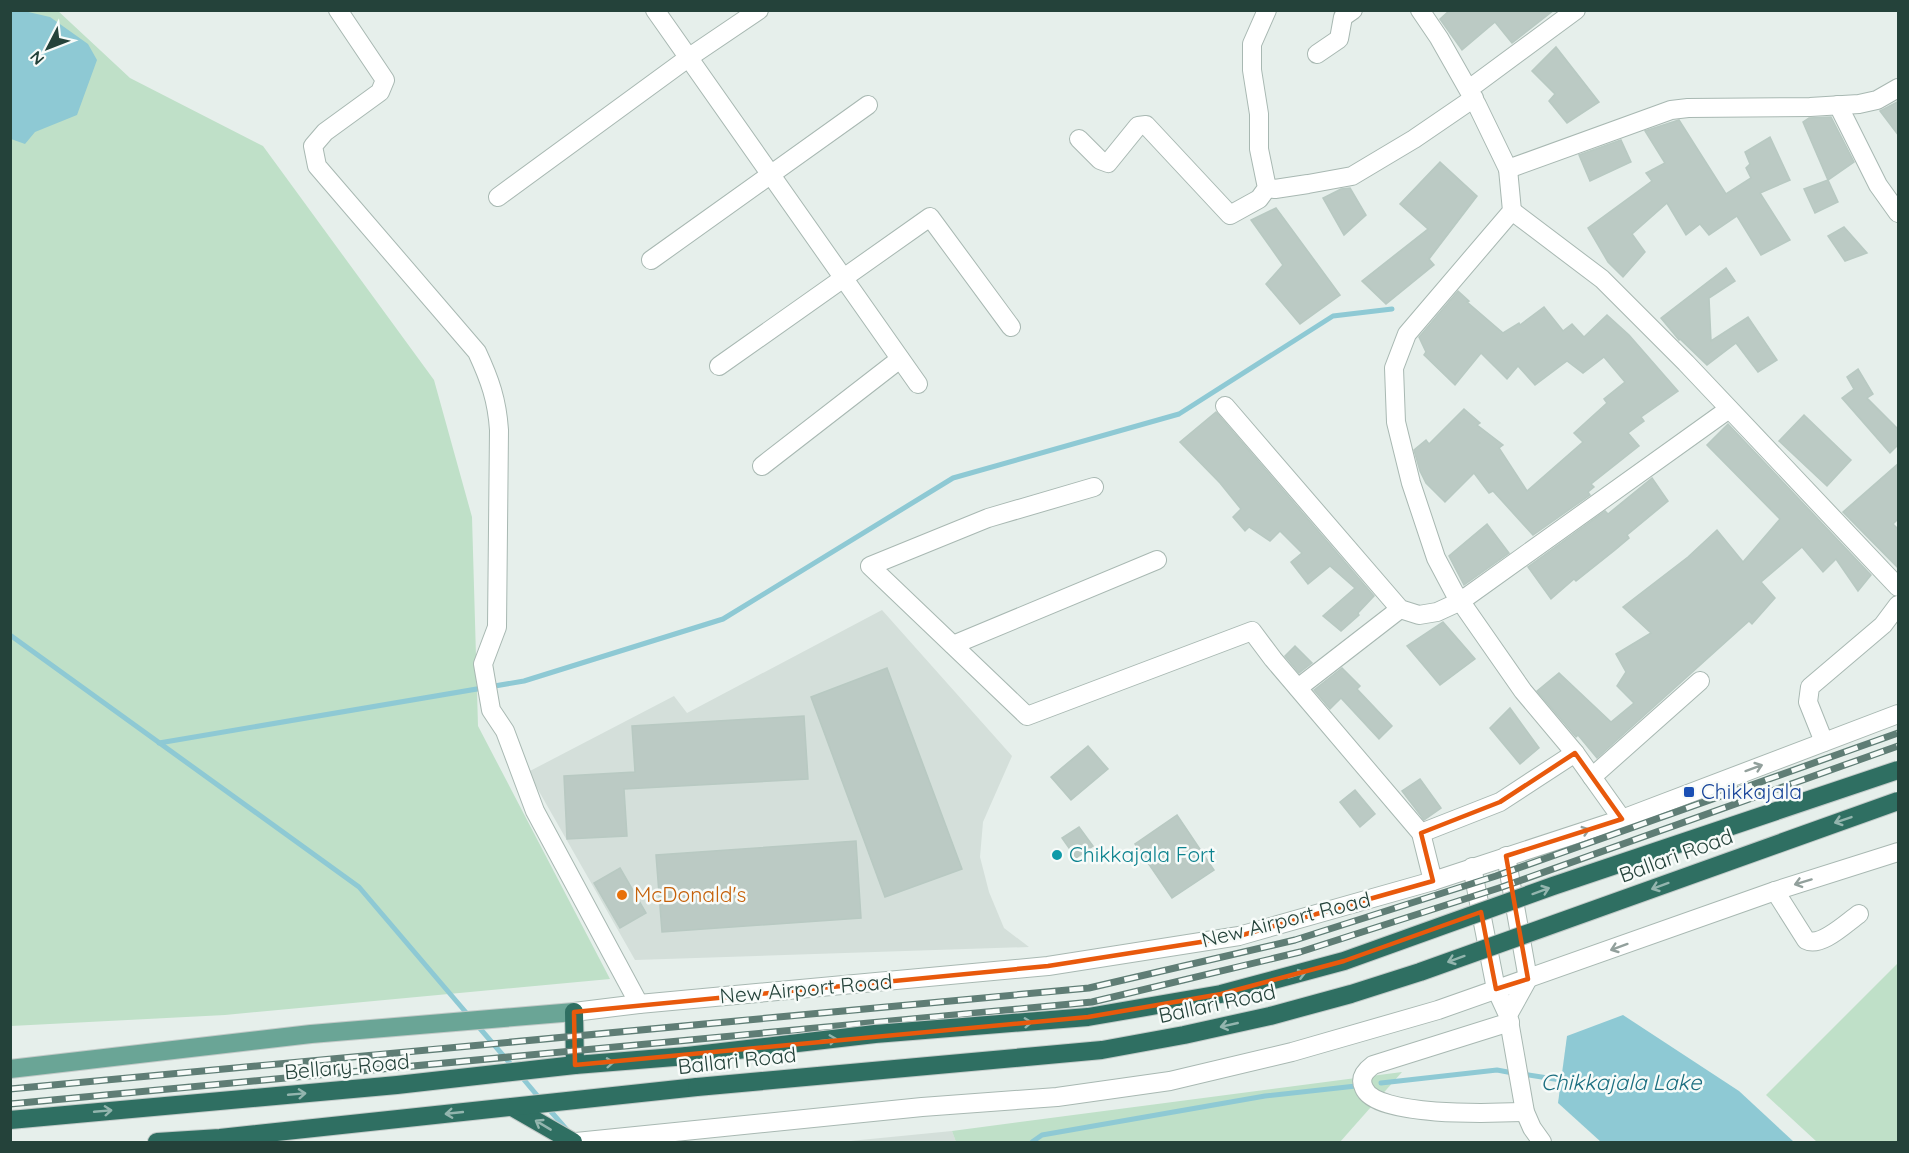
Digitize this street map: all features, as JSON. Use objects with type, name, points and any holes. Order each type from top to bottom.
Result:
[{"type":"highway","name":"Ballari Road","points":[[687,1056],[875,1034],[1088,1017],[1221,994],[1344,961],[1553,886],[1899,770]]},
{"type":"highway","name":"Ballari Road","points":[[512,1107],[697,1087],[1102,1050],[1184,1035],[1270,1016],[1420,972],[1899,801]]},
{"type":"highway","points":[[574,1012],[575,1065]]},
{"type":"highway","name":"Bellary Road","points":[[10,1120],[687,1056]]},
{"type":"highway","points":[[157,1143],[512,1107],[579,1142]]},
{"type":"main road","points":[[10,1070],[311,1034],[574,1012]]},
{"type":"street","points":[[338,10],[385,80],[380,92],[325,132],[313,146],[317,166],[477,352],[491,384],[498,409],[499,430],[497,627],[483,664],[491,710],[505,731],[535,811],[639,1004]]},
{"type":"street","points":[[655,10],[918,384]]},
{"type":"street","points":[[498,197],[688,58],[759,10]]},
{"type":"street","points":[[1079,139],[1100,160],[1108,164],[1138,126],[1146,125],[1230,215],[1259,199],[1267,188],[1259,149],[1259,114],[1252,70],[1252,44],[1267,10]]},
{"type":"street","points":[[1317,54],[1339,39],[1343,17],[1353,10]]},
{"type":"street","points":[[1420,10],[1471,94],[1508,169],[1512,211],[1407,333],[1394,368],[1396,422],[1411,483],[1436,558],[1454,592],[1523,691],[1575,753],[1622,819]]},
{"type":"street","points":[[1267,188],[1297,186],[1352,176],[1414,139],[1576,10]]},
{"type":"street","points":[[1508,169],[1671,110],[1838,105],[1877,100],[1899,88]]},
{"type":"street","points":[[651,260],[868,105]]},
{"type":"street","points":[[1838,105],[1878,184],[1899,213]]},
{"type":"street","points":[[1512,211],[1602,279],[1899,587]]},
{"type":"street","points":[[719,366],[930,217],[1011,327]]},
{"type":"street","points":[[762,466],[900,358]]},
{"type":"street","points":[[1225,406],[1400,609],[1419,615],[1437,612],[1461,601],[1729,409]]},
{"type":"street","points":[[1094,487],[988,518],[870,566],[1027,716],[1252,631],[1421,833],[1432,881]]},
{"type":"street","points":[[953,645],[1157,560]]},
{"type":"street","points":[[1824,742],[1808,702],[1810,687],[1883,625],[1899,606]]},
{"type":"street","points":[[1298,688],[1400,609]]},
{"type":"street","points":[[1592,777],[1700,681]]},
{"type":"street","name":"New Airport Road","points":[[574,1012],[1048,966],[1227,938],[1432,881],[1622,819],[1899,714]]},
{"type":"street","points":[[1421,833],[1500,802],[1575,753]]},
{"type":"street","points":[[579,1142],[922,1107],[1057,1097],[1170,1081],[1292,1052],[1438,1010],[1775,891],[1899,852]]},
{"type":"street","points":[[1506,856],[1528,979],[1509,1019],[1373,1065],[1363,1075],[1362,1083],[1365,1092],[1375,1100],[1402,1107],[1472,1114],[1525,1112]]},
{"type":"street","points":[[1472,867],[1496,989],[1509,1019],[1525,1112],[1542,1143]]},
{"type":"street","points":[[1775,891],[1810,943],[1819,943],[1859,914]]},
{"type":"highlighted area","points":[[1575,753],[1622,819],[1506,856],[1528,979],[1496,989],[1481,912],[1344,961],[1221,994],[1088,1017],[575,1065],[574,1012],[1048,966],[1239,936],[1433,881],[1421,833],[1500,802]]},
{"type":"shaded area","points":[[882,610],[1012,756],[983,822],[980,857],[989,892],[1004,928],[1029,947],[635,960],[528,772],[674,696],[687,713]]},
{"type":"shaded area","points":[[952,1131],[956,1142],[840,1142]]},
{"type":"green space","points":[[57,10],[130,78],[263,146],[434,380],[472,517],[478,726],[610,979],[225,1015],[11,1026],[10,11]]},
{"type":"green space","points":[[1898,963],[1898,1142],[1817,1142],[1766,1095]]},
{"type":"green space","points":[[1402,1072],[1340,1142],[956,1142],[952,1131]]},
{"type":"water","points":[[10,11],[24,11],[50,17],[88,44],[97,60],[77,115],[35,132],[25,144],[11,139]]},
{"type":"water","name":"Chikkajala Lake","points":[[1623,1015],[1739,1091],[1794,1142],[1601,1142],[1558,1103],[1567,1036]]},
{"type":"building","points":[[1450,10],[1554,10],[1512,43],[1495,22],[1462,50],[1440,19]]},
{"type":"building","points":[[1556,47],[1599,102],[1567,123],[1549,101],[1555,94],[1532,71]]},
{"type":"building","points":[[1899,101],[1899,136],[1880,111]]},
{"type":"building","points":[[1831,117],[1854,162],[1828,180],[1803,122],[1809,118]]},
{"type":"building","points":[[1679,120],[1726,194],[1751,178],[1746,168],[1750,164],[1745,152],[1770,137],[1790,180],[1760,193],[1790,240],[1761,255],[1737,216],[1709,235],[1700,224],[1686,235],[1667,203],[1632,234],[1645,252],[1623,277],[1608,262],[1588,228],[1652,181],[1646,173],[1665,163],[1645,131]]},
{"type":"building","points":[[1621,140],[1631,162],[1590,181],[1579,155]]},
{"type":"building","points":[[1440,162],[1477,196],[1429,259],[1434,265],[1386,304],[1362,281],[1428,229],[1400,204]]},
{"type":"building","points":[[1828,180],[1838,202],[1815,213],[1804,189]]},
{"type":"building","points":[[1350,188],[1366,215],[1344,235],[1323,198],[1341,189]]},
{"type":"building","points":[[1276,208],[1340,295],[1300,324],[1266,284],[1283,265],[1251,220]]},
{"type":"building","points":[[1844,227],[1867,253],[1845,261],[1828,236]]},
{"type":"building","points":[[1726,268],[1735,281],[1709,298],[1711,341],[1748,317],[1777,360],[1758,372],[1736,343],[1707,365],[1679,340],[1661,318]]},
{"type":"building","points":[[1458,291],[1469,301],[1467,302],[1503,333],[1519,323],[1520,325],[1544,307],[1563,331],[1572,324],[1584,337],[1607,315],[1629,335],[1678,391],[1641,417],[1644,421],[1628,433],[1639,446],[1591,484],[1594,487],[1588,492],[1590,495],[1533,535],[1493,491],[1489,493],[1474,473],[1445,502],[1426,483],[1414,450],[1426,440],[1429,444],[1464,409],[1480,423],[1477,425],[1503,445],[1499,448],[1527,491],[1583,442],[1574,433],[1607,403],[1604,399],[1625,382],[1604,357],[1583,373],[1567,361],[1535,385],[1518,366],[1507,379],[1481,353],[1455,385],[1424,355],[1426,352],[1419,337]]},
{"type":"building","points":[[1858,369],[1873,394],[1867,398],[1899,430],[1899,444],[1890,453],[1842,398],[1854,389],[1847,377]]},
{"type":"building","points":[[1216,412],[1374,596],[1358,613],[1359,615],[1341,631],[1323,616],[1355,588],[1330,566],[1308,584],[1291,562],[1302,553],[1280,531],[1270,541],[1249,527],[1245,531],[1233,517],[1241,509],[1220,483],[1180,442]]},
{"type":"building","points":[[1804,415],[1851,460],[1827,486],[1779,441]]},
{"type":"building","points":[[1728,424],[1871,575],[1858,591],[1836,559],[1823,572],[1802,547],[1761,582],[1775,598],[1752,624],[1749,621],[1597,758],[1537,691],[1559,673],[1611,722],[1634,703],[1617,686],[1626,672],[1616,654],[1651,633],[1623,607],[1688,557],[1717,530],[1743,562],[1780,519],[1707,445]]},
{"type":"building","points":[[1899,463],[1899,518],[1893,524],[1899,530],[1899,569],[1843,512]]},
{"type":"building","points":[[1652,478],[1668,501],[1627,535],[1629,538],[1615,550],[1576,581],[1574,579],[1551,599],[1528,567],[1605,511],[1608,514]]},
{"type":"building","points":[[1487,524],[1509,553],[1464,585],[1449,556]]},
{"type":"building","points":[[1443,622],[1475,659],[1440,685],[1407,646]]},
{"type":"building","points":[[1295,646],[1312,663],[1299,673],[1285,656]]},
{"type":"building","points":[[887,668],[962,869],[885,897],[811,697]]},
{"type":"building","points":[[1342,668],[1360,686],[1357,689],[1392,726],[1379,739],[1341,698],[1330,709],[1314,690]]},
{"type":"building","points":[[1510,708],[1539,748],[1520,764],[1490,728]]},
{"type":"building","points":[[804,716],[808,779],[624,789],[627,836],[567,839],[564,776],[635,772],[632,726]]},
{"type":"building","points":[[1088,746],[1108,769],[1071,800],[1051,777]]},
{"type":"building","points":[[1420,779],[1441,808],[1424,820],[1402,791]]},
{"type":"building","points":[[1355,790],[1375,814],[1360,827],[1340,802]]},
{"type":"building","points":[[1177,815],[1214,870],[1172,898],[1135,844]]},
{"type":"building","points":[[1079,827],[1093,846],[1076,858],[1062,838]]},
{"type":"building","points":[[856,841],[861,918],[662,932],[656,855]]},
{"type":"building","points":[[620,868],[646,913],[620,928],[594,883]]},
{"type":"waterway","points":[[159,743],[524,681],[723,619],[953,478],[1179,414],[1333,316],[1392,309]]},
{"type":"waterway","points":[[10,635],[359,887],[469,1016]]},
{"type":"waterway","points":[[477,1025],[514,1068]]},
{"type":"waterway","points":[[1381,1083],[1497,1070],[1513,1073]]},
{"type":"waterway","points":[[1522,1074],[1567,1081]]},
{"type":"waterway","points":[[520,1075],[541,1100]]},
{"type":"waterway","points":[[1032,1142],[1042,1135],[1265,1096],[1356,1086]]},
{"type":"waterway","points":[[547,1107],[567,1130]]},
{"type":"railway","points":[[10,1089],[1089,988],[1295,940],[1496,876],[1898,733]]},
{"type":"railway","points":[[10,1104],[1092,1002],[1300,952],[1502,887],[1898,746]]},
{"type":"place","name":"Chikkajala","points":[[1689,792]]},
{"type":"place","name":"Chikkajala Fort","points":[[1057,855]]},
{"type":"place","name":"McDonald's","points":[[622,895]]}]
